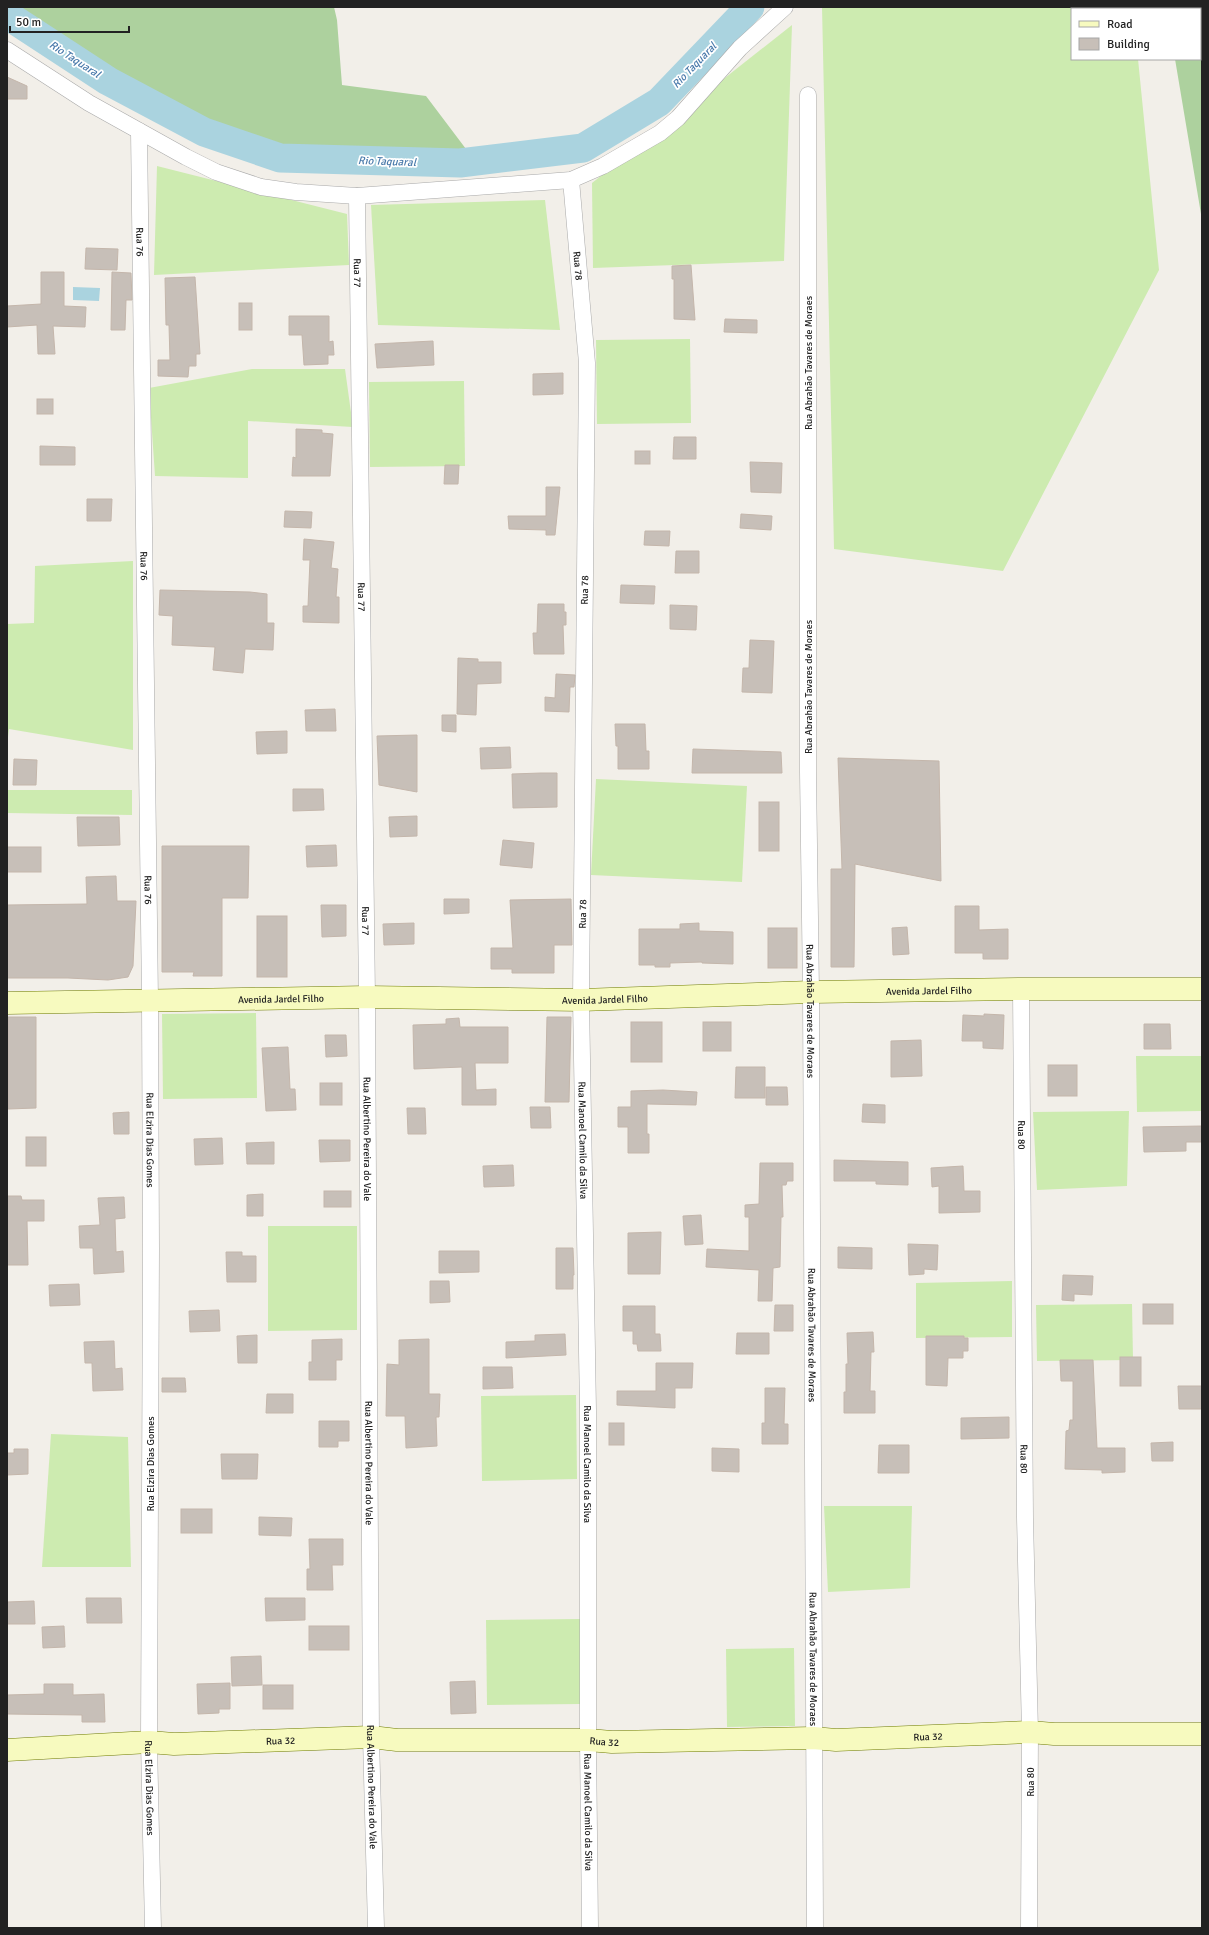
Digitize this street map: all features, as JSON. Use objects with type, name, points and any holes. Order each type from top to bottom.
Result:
[{"type":"main road","name":"Avenida Jardel Filho","points":[[7,1003],[367,998],[581,1000],[811,992],[1021,989],[1202,990]]},
{"type":"main road","name":"Rua 32","points":[[7,1750],[149,1742],[174,1744],[372,1737],[397,1740],[588,1740],[612,1742],[813,1738],[836,1740],[1030,1732],[1054,1734],[1202,1734]]},
{"type":"street","points":[[7,50],[89,103],[216,172],[236,180],[261,187],[289,191],[357,196],[571,180],[603,166],[660,133],[678,118],[740,48],[785,7]]},
{"type":"street","name":"Rua Abrahão Tavares de Moraes","points":[[808,95],[808,780],[811,992],[815,1928]]},
{"type":"street","name":"Rua 76","points":[[139,131],[150,1000]]},
{"type":"street","name":"Rua 78","points":[[571,180],[587,363],[581,1000]]},
{"type":"street","name":"Rua 77","points":[[357,196],[367,998]]},
{"type":"street","name":"Rua 80","points":[[1021,989],[1025,1518],[1030,1732],[1029,1928]]},
{"type":"street","name":"Rua Albertino Pereira do Vale","points":[[367,998],[372,1737],[376,1928]]},
{"type":"street","name":"Rua Elzira Dias Gomes","points":[[150,1000],[152,1248],[149,1742],[153,1928]]},
{"type":"street","name":"Rua Manoel Camilo da Silva","points":[[581,1000],[588,1410],[588,1740],[590,1928]]},
{"type":"green space","points":[[12,7],[334,7],[337,20],[342,85],[426,96],[466,149],[399,153],[281,149],[203,127]]},
{"type":"green space","points":[[822,7],[1133,7],[1071,8],[1071,60],[1138,60],[1159,270],[1003,571],[834,549]]},
{"type":"green space","points":[[1198,7],[1198,8],[1166,8]]},
{"type":"green space","points":[[1201,14],[1202,16],[1202,220],[1175,60],[1201,60]]},
{"type":"green space","points":[[792,25],[784,261],[593,268],[592,183]]},
{"type":"green space","points":[[157,166],[347,214],[349,265],[154,275]]},
{"type":"green space","points":[[545,200],[560,330],[378,325],[371,205]]},
{"type":"green space","points":[[690,339],[691,423],[597,424],[596,340]]},
{"type":"green space","points":[[252,369],[345,369],[353,427],[248,421],[248,478],[155,476],[149,388]]},
{"type":"green space","points":[[464,381],[465,466],[370,467],[369,382]]},
{"type":"green space","points":[[133,561],[133,750],[9,729],[7,745],[7,624],[34,623],[35,566]]},
{"type":"green space","points":[[596,779],[747,786],[742,882],[591,875]]},
{"type":"green space","points":[[7,790],[132,790],[132,815],[7,813]]},
{"type":"green space","points":[[256,1013],[257,1098],[163,1099],[162,1014]]},
{"type":"green space","points":[[1136,1056],[1202,1056],[1202,1111],[1137,1112]]},
{"type":"green space","points":[[1129,1111],[1127,1186],[1037,1190],[1033,1112]]},
{"type":"green space","points":[[268,1226],[357,1226],[357,1330],[268,1331]]},
{"type":"green space","points":[[1012,1281],[1012,1337],[916,1338],[916,1283]]},
{"type":"green space","points":[[1132,1304],[1133,1360],[1037,1361],[1036,1305]]},
{"type":"green space","points":[[576,1395],[577,1479],[482,1481],[481,1396]]},
{"type":"green space","points":[[51,1434],[128,1437],[131,1567],[42,1567]]},
{"type":"green space","points":[[824,1506],[912,1506],[910,1588],[828,1592]]},
{"type":"green space","points":[[580,1619],[581,1704],[487,1705],[486,1620]]},
{"type":"green space","points":[[794,1648],[795,1726],[727,1727],[726,1649]]},
{"type":"water","points":[[73,287],[100,288],[99,301],[73,300]]},
{"type":"building","points":[[7,77],[27,86],[27,99],[7,99]]},
{"type":"building","points":[[86,248],[118,249],[117,270],[85,269]]},
{"type":"building","points":[[691,265],[695,320],[674,319],[674,279],[672,279],[672,266]]},
{"type":"building","points":[[41,272],[64,272],[64,306],[86,307],[85,327],[53,326],[55,354],[38,354],[37,325],[7,327],[7,306],[41,304]]},
{"type":"building","points":[[112,272],[131,273],[132,300],[126,300],[125,330],[111,330]]},
{"type":"building","points":[[195,277],[200,354],[196,354],[196,366],[189,366],[188,377],[158,376],[158,360],[170,360],[169,325],[166,325],[165,278]]},
{"type":"building","points":[[239,303],[252,303],[252,330],[239,330]]},
{"type":"building","points":[[289,316],[329,316],[329,342],[333,341],[334,355],[328,355],[328,364],[304,365],[302,335],[289,335]]},
{"type":"building","points":[[725,319],[757,320],[757,333],[724,332]]},
{"type":"building","points":[[433,341],[434,365],[377,368],[375,344]]},
{"type":"building","points":[[563,373],[563,394],[533,395],[533,374]]},
{"type":"building","points":[[37,399],[53,399],[53,414],[37,414]]},
{"type":"building","points":[[296,429],[322,430],[322,433],[333,434],[330,476],[292,476],[293,457],[296,458]]},
{"type":"building","points":[[674,437],[696,437],[696,459],[673,459]]},
{"type":"building","points":[[40,446],[75,447],[75,465],[40,465]]},
{"type":"building","points":[[635,451],[650,451],[650,464],[635,464]]},
{"type":"building","points":[[750,462],[782,463],[781,493],[751,492]]},
{"type":"building","points":[[445,465],[459,465],[458,484],[444,484]]},
{"type":"building","points":[[546,487],[560,487],[555,535],[546,535],[546,530],[509,529],[508,516],[546,516]]},
{"type":"building","points":[[87,499],[112,499],[111,521],[87,521]]},
{"type":"building","points":[[285,511],[312,512],[311,528],[284,527]]},
{"type":"building","points":[[741,514],[772,516],[771,530],[740,528]]},
{"type":"building","points":[[645,531],[670,531],[669,546],[644,545]]},
{"type":"building","points":[[304,539],[334,542],[331,568],[338,569],[336,597],[339,597],[339,623],[303,622],[303,606],[308,606],[310,560],[303,560]]},
{"type":"building","points":[[676,551],[699,551],[699,573],[675,573]]},
{"type":"building","points":[[621,585],[655,586],[654,604],[620,603]]},
{"type":"building","points":[[160,590],[250,592],[267,594],[267,623],[274,623],[273,650],[245,649],[243,673],[213,670],[215,647],[172,645],[173,616],[159,615]]},
{"type":"building","points":[[538,604],[564,604],[564,612],[566,612],[566,625],[563,625],[564,654],[534,654],[533,633],[537,633]]},
{"type":"building","points":[[670,605],[697,606],[696,630],[670,629]]},
{"type":"building","points":[[750,640],[774,641],[772,693],[742,692],[743,668],[749,668]]},
{"type":"building","points":[[458,658],[478,659],[478,662],[501,662],[501,683],[477,684],[476,715],[457,714]]},
{"type":"building","points":[[556,674],[575,675],[574,687],[570,687],[569,712],[545,711],[545,697],[555,698]]},
{"type":"building","points":[[335,709],[336,731],[306,731],[305,710]]},
{"type":"building","points":[[442,715],[456,715],[456,732],[442,731]]},
{"type":"building","points":[[615,724],[645,724],[646,751],[649,751],[649,769],[618,769],[618,746],[616,746]]},
{"type":"building","points":[[287,731],[287,753],[257,754],[256,732]]},
{"type":"building","points":[[417,735],[417,792],[379,785],[377,736]]},
{"type":"building","points":[[510,747],[511,768],[481,769],[480,748]]},
{"type":"building","points":[[693,749],[781,752],[782,773],[692,773]]},
{"type":"building","points":[[838,758],[939,761],[941,881],[855,864],[854,967],[831,967],[831,869],[842,869]]},
{"type":"building","points":[[14,759],[37,760],[36,785],[13,785]]},
{"type":"building","points":[[557,773],[557,807],[513,808],[512,774]]},
{"type":"building","points":[[293,789],[323,789],[324,810],[293,811]]},
{"type":"building","points":[[759,802],[779,802],[779,851],[759,851]]},
{"type":"building","points":[[417,816],[417,836],[390,837],[389,817]]},
{"type":"building","points":[[77,817],[119,817],[120,845],[78,846]]},
{"type":"building","points":[[503,840],[534,843],[532,868],[500,865]]},
{"type":"building","points":[[336,845],[337,866],[307,867],[306,846]]},
{"type":"building","points":[[162,846],[249,846],[248,898],[222,898],[222,976],[193,976],[194,972],[162,972]]},
{"type":"building","points":[[7,847],[41,847],[41,872],[7,872]]},
{"type":"building","points":[[116,876],[117,901],[136,901],[133,966],[128,977],[108,980],[68,978],[7,978],[7,905],[87,904],[86,877]]},
{"type":"building","points":[[444,899],[469,899],[469,913],[444,914]]},
{"type":"building","points":[[571,899],[572,945],[554,945],[554,973],[512,973],[512,969],[491,969],[491,948],[513,948],[510,900]]},
{"type":"building","points":[[321,905],[346,905],[346,936],[322,937]]},
{"type":"building","points":[[955,906],[979,906],[979,930],[1008,929],[1008,959],[983,959],[983,953],[955,953]]},
{"type":"building","points":[[257,916],[287,916],[287,977],[257,977]]},
{"type":"building","points":[[414,923],[414,944],[384,945],[383,924]]},
{"type":"building","points":[[699,923],[699,931],[733,932],[733,964],[702,962],[670,963],[670,967],[639,965],[639,929],[680,929],[680,924]]},
{"type":"building","points":[[907,927],[909,954],[893,955],[892,928]]},
{"type":"building","points":[[768,928],[797,928],[797,968],[768,968]]},
{"type":"building","points":[[984,1014],[1004,1015],[1003,1049],[983,1048],[983,1041],[962,1041],[963,1015],[984,1016]]},
{"type":"building","points":[[8,1017],[36,1017],[36,1108],[8,1109]]},
{"type":"building","points":[[547,1017],[571,1017],[569,1102],[545,1102]]},
{"type":"building","points":[[459,1018],[460,1027],[508,1027],[508,1063],[475,1063],[476,1090],[496,1089],[496,1105],[462,1105],[462,1067],[414,1069],[413,1025],[446,1024],[446,1019]]},
{"type":"building","points":[[631,1022],[662,1022],[662,1062],[631,1062]]},
{"type":"building","points":[[703,1022],[731,1022],[731,1051],[703,1051]]},
{"type":"building","points":[[1144,1024],[1170,1024],[1171,1049],[1144,1049]]},
{"type":"building","points":[[325,1035],[346,1035],[347,1056],[326,1057]]},
{"type":"building","points":[[921,1040],[922,1076],[891,1077],[891,1041]]},
{"type":"building","points":[[288,1047],[290,1089],[295,1089],[296,1110],[266,1111],[262,1048]]},
{"type":"building","points":[[1048,1065],[1077,1065],[1077,1096],[1048,1096]]},
{"type":"building","points":[[736,1067],[765,1067],[765,1098],[735,1098]]},
{"type":"building","points":[[320,1083],[342,1083],[342,1105],[320,1105]]},
{"type":"building","points":[[766,1087],[787,1087],[788,1105],[766,1105]]},
{"type":"building","points":[[663,1090],[697,1092],[696,1105],[647,1104],[647,1134],[649,1134],[649,1153],[628,1153],[628,1127],[618,1127],[618,1107],[631,1107],[631,1091]]},
{"type":"building","points":[[863,1104],[885,1105],[885,1123],[862,1122]]},
{"type":"building","points":[[530,1107],[550,1107],[551,1128],[531,1128]]},
{"type":"building","points":[[407,1108],[425,1108],[426,1134],[408,1134]]},
{"type":"building","points":[[129,1112],[129,1134],[114,1134],[113,1113]]},
{"type":"building","points":[[1202,1126],[1202,1142],[1186,1142],[1186,1151],[1144,1152],[1143,1127]]},
{"type":"building","points":[[26,1137],[46,1137],[46,1166],[26,1166]]},
{"type":"building","points":[[222,1138],[223,1164],[195,1165],[194,1139]]},
{"type":"building","points":[[319,1140],[350,1140],[350,1161],[320,1162]]},
{"type":"building","points":[[274,1142],[274,1164],[247,1164],[246,1143]]},
{"type":"building","points":[[834,1160],[908,1162],[908,1185],[876,1184],[876,1181],[834,1181]]},
{"type":"building","points":[[760,1163],[793,1163],[793,1181],[787,1181],[786,1185],[782,1185],[783,1217],[781,1217],[780,1267],[773,1268],[772,1301],[758,1301],[759,1270],[706,1267],[707,1249],[749,1251],[749,1217],[745,1217],[745,1205],[759,1204]]},
{"type":"building","points":[[513,1165],[514,1186],[484,1187],[483,1166]]},
{"type":"building","points":[[963,1166],[964,1191],[980,1191],[980,1212],[939,1213],[939,1186],[932,1187],[931,1168]]},
{"type":"building","points":[[324,1191],[351,1191],[351,1207],[324,1207]]},
{"type":"building","points":[[263,1194],[263,1216],[247,1216],[247,1195]]},
{"type":"building","points":[[7,1196],[21,1196],[22,1200],[44,1200],[44,1221],[27,1221],[28,1265],[7,1265]]},
{"type":"building","points":[[124,1197],[125,1218],[115,1219],[116,1252],[123,1251],[124,1272],[94,1274],[93,1248],[80,1248],[79,1226],[100,1225],[98,1198]]},
{"type":"building","points":[[701,1215],[703,1244],[685,1245],[683,1216]]},
{"type":"building","points":[[661,1232],[660,1274],[628,1274],[628,1233]]},
{"type":"building","points":[[908,1244],[938,1245],[937,1270],[924,1269],[924,1274],[909,1275]]},
{"type":"building","points":[[838,1247],[872,1248],[872,1269],[838,1268]]},
{"type":"building","points":[[556,1248],[573,1248],[573,1289],[556,1289]]},
{"type":"building","points":[[439,1251],[479,1251],[479,1272],[439,1273]]},
{"type":"building","points":[[226,1252],[242,1252],[242,1256],[256,1256],[256,1282],[227,1282]]},
{"type":"building","points":[[1063,1275],[1093,1276],[1092,1295],[1074,1294],[1074,1301],[1062,1300]]},
{"type":"building","points":[[430,1281],[449,1281],[450,1302],[430,1303]]},
{"type":"building","points":[[79,1284],[80,1305],[50,1306],[49,1285]]},
{"type":"building","points":[[1143,1304],[1173,1304],[1173,1324],[1143,1324]]},
{"type":"building","points":[[775,1305],[793,1305],[793,1331],[774,1331]]},
{"type":"building","points":[[623,1306],[655,1306],[655,1334],[660,1334],[661,1351],[638,1351],[637,1344],[633,1344],[633,1331],[623,1331]]},
{"type":"building","points":[[219,1310],[220,1331],[190,1332],[189,1311]]},
{"type":"building","points":[[873,1332],[874,1352],[871,1352],[870,1391],[875,1391],[875,1413],[844,1413],[846,1364],[848,1364],[847,1333]]},
{"type":"building","points":[[737,1333],[769,1333],[769,1354],[736,1354]]},
{"type":"building","points":[[565,1334],[566,1355],[506,1358],[506,1342],[535,1341],[535,1335]]},
{"type":"building","points":[[257,1335],[257,1363],[238,1363],[237,1336]]},
{"type":"building","points":[[926,1336],[964,1336],[964,1338],[968,1338],[968,1351],[963,1351],[963,1358],[948,1358],[947,1386],[926,1385]]},
{"type":"building","points":[[342,1339],[342,1360],[336,1360],[336,1380],[309,1380],[309,1362],[312,1362],[312,1340]]},
{"type":"building","points":[[429,1339],[429,1394],[440,1394],[439,1417],[436,1417],[437,1446],[406,1448],[405,1416],[386,1416],[387,1364],[399,1365],[399,1340]]},
{"type":"building","points":[[114,1341],[115,1369],[122,1368],[123,1390],[93,1391],[92,1363],[85,1363],[84,1342]]},
{"type":"building","points":[[1120,1357],[1141,1357],[1141,1386],[1120,1386]]},
{"type":"building","points":[[1060,1360],[1093,1360],[1097,1448],[1125,1448],[1125,1472],[1102,1473],[1102,1470],[1065,1469],[1066,1431],[1069,1430],[1070,1420],[1073,1420],[1073,1381],[1061,1381]]},
{"type":"building","points":[[656,1363],[693,1363],[692,1388],[675,1388],[675,1408],[617,1405],[617,1391],[656,1391]]},
{"type":"building","points":[[483,1367],[512,1367],[513,1388],[483,1389]]},
{"type":"building","points":[[162,1378],[185,1378],[186,1392],[162,1392]]},
{"type":"building","points":[[1178,1386],[1202,1386],[1202,1409],[1179,1409]]},
{"type":"building","points":[[765,1388],[785,1388],[784,1424],[788,1424],[788,1444],[762,1444],[762,1423],[765,1423]]},
{"type":"building","points":[[267,1394],[293,1394],[293,1413],[266,1413]]},
{"type":"building","points":[[1009,1417],[1009,1438],[961,1439],[961,1418]]},
{"type":"building","points":[[319,1421],[349,1421],[349,1441],[338,1441],[338,1447],[319,1447]]},
{"type":"building","points":[[609,1423],[624,1423],[624,1445],[609,1445]]},
{"type":"building","points":[[1173,1442],[1173,1461],[1152,1461],[1151,1443]]},
{"type":"building","points":[[879,1445],[909,1445],[909,1473],[878,1473]]},
{"type":"building","points":[[712,1448],[739,1449],[739,1472],[712,1471]]},
{"type":"building","points":[[14,1449],[28,1449],[28,1474],[7,1475],[7,1453],[14,1453]]},
{"type":"building","points":[[221,1454],[258,1454],[257,1479],[222,1479]]},
{"type":"building","points":[[181,1509],[212,1509],[212,1533],[181,1533]]},
{"type":"building","points":[[259,1517],[292,1518],[291,1536],[259,1535]]},
{"type":"building","points":[[309,1539],[343,1539],[343,1565],[332,1565],[333,1590],[307,1590],[307,1569],[310,1569]]},
{"type":"building","points":[[86,1598],[121,1598],[122,1623],[87,1623]]},
{"type":"building","points":[[265,1598],[305,1598],[305,1620],[266,1621]]},
{"type":"building","points":[[34,1601],[35,1624],[7,1624],[7,1602]]},
{"type":"building","points":[[64,1626],[65,1647],[43,1648],[42,1627]]},
{"type":"building","points":[[309,1626],[349,1626],[349,1650],[309,1650]]},
{"type":"building","points":[[261,1656],[262,1685],[232,1686],[231,1657]]},
{"type":"building","points":[[475,1681],[476,1713],[451,1714],[450,1682]]},
{"type":"building","points":[[230,1683],[230,1709],[219,1709],[219,1713],[198,1714],[197,1684]]},
{"type":"building","points":[[44,1684],[73,1684],[73,1695],[104,1694],[105,1722],[82,1722],[82,1715],[7,1714],[7,1695],[44,1694]]},
{"type":"building","points":[[263,1685],[293,1685],[293,1709],[263,1709]]},
{"type":"waterway","name":"Rio Taquaral","points":[[7,15],[108,81],[204,132],[280,158],[460,163],[583,148],[659,102],[750,7]]}]
